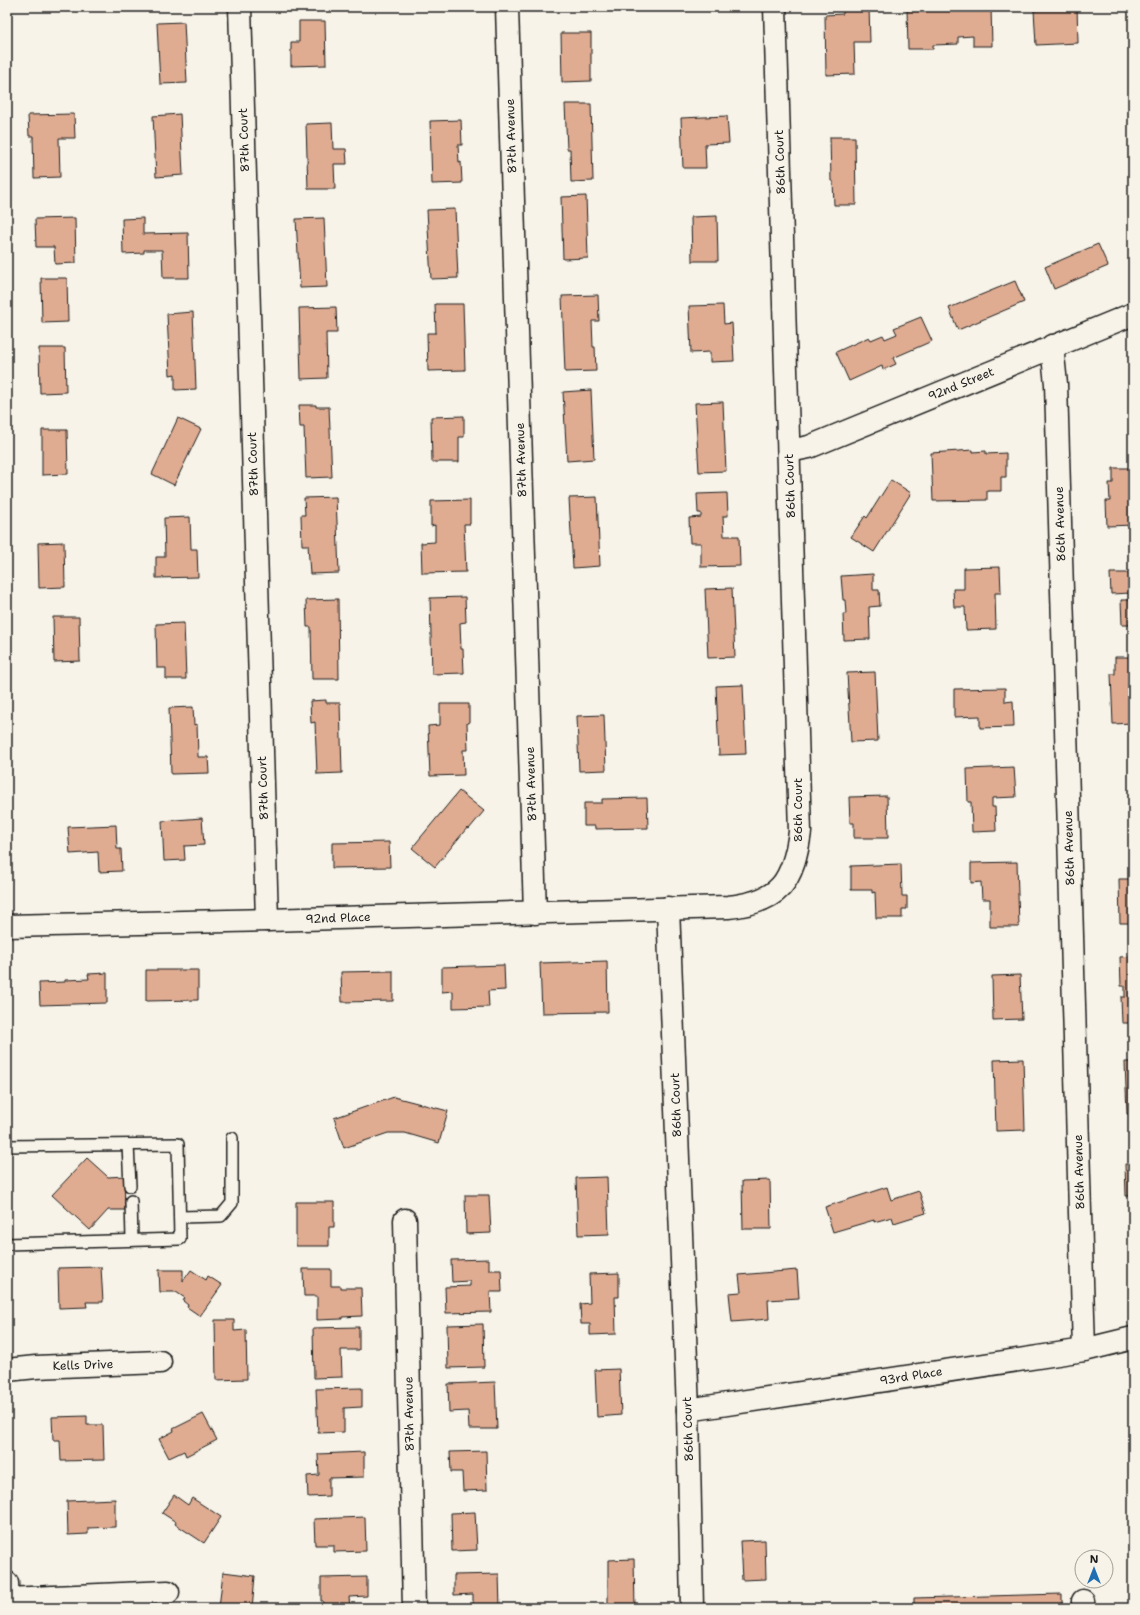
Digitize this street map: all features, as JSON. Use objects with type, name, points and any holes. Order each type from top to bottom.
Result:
[{"type":"street","name":"87th Court","points":[[240,7],[266,920]]},
{"type":"street","name":"87th Avenue","points":[[507,7],[534,913]]},
{"type":"street","name":"86th Court","points":[[692,1608],[688,1410],[668,908],[728,907],[745,905],[764,898],[776,891],[786,880],[793,868],[797,854],[800,832],[775,7]]},
{"type":"street","name":"92nd Street","points":[[789,450],[809,447],[1133,314]]},
{"type":"street","name":"86th Avenue","points":[[1052,346],[1056,384],[1084,1350]]},
{"type":"street","name":"92nd Place","points":[[7,926],[534,913],[668,908]]},
{"type":"street","name":"87th Avenue","points":[[405,1220],[414,1608]]},
{"type":"street","name":"93rd Place","points":[[688,1410],[1084,1350],[1133,1338]]},
{"type":"street","name":"Kells Drive","points":[[7,1370],[36,1367],[160,1362]]},
{"type":"street","points":[[7,1583],[8,1608]]},
{"type":"street","points":[[8,1599],[168,1592]]},
{"type":"lane","points":[[180,1217],[221,1216],[232,1203],[232,1138]]},
{"type":"lane","points":[[7,1146],[178,1144],[180,1217],[180,1239],[7,1244]]},
{"type":"lane","points":[[128,1145],[130,1186]]},
{"type":"lane","points":[[130,1201],[132,1240]]},
{"type":"building","points":[[843,7],[869,7],[870,42],[854,42],[855,74],[826,75],[825,15],[843,14]]},
{"type":"building","points":[[968,7],[991,7],[992,46],[973,46],[973,36],[958,37],[958,44],[933,45],[933,49],[908,49],[907,9],[959,8],[959,11],[968,11]]},
{"type":"building","points":[[1050,7],[1077,7],[1078,43],[1036,45],[1034,10],[1050,9]]},
{"type":"building","points":[[299,21],[325,21],[326,65],[291,66],[291,42],[299,42]]},
{"type":"building","points":[[184,22],[187,83],[160,84],[157,23]]},
{"type":"building","points":[[561,33],[591,33],[591,81],[562,82]]},
{"type":"building","points":[[565,104],[591,104],[593,181],[571,182],[570,149],[567,149]]},
{"type":"building","points":[[74,114],[75,138],[59,138],[60,177],[34,178],[33,136],[29,136],[28,115]]},
{"type":"building","points":[[180,114],[183,175],[156,177],[153,116]]},
{"type":"building","points":[[727,116],[729,143],[705,144],[706,168],[683,168],[681,118]]},
{"type":"building","points":[[461,120],[462,145],[458,145],[459,163],[461,162],[462,183],[432,184],[430,121]]},
{"type":"building","points":[[332,123],[333,149],[346,149],[347,164],[334,164],[335,189],[308,189],[306,124]]},
{"type":"building","points":[[830,137],[855,137],[856,205],[834,205],[833,181],[831,181]]},
{"type":"building","points":[[586,196],[588,258],[563,259],[561,197]]},
{"type":"building","points":[[455,209],[458,278],[431,279],[427,210]]},
{"type":"building","points":[[717,216],[718,261],[692,261],[691,217]]},
{"type":"building","points":[[75,218],[76,263],[55,264],[54,247],[36,247],[35,219]]},
{"type":"building","points":[[143,218],[143,234],[188,233],[189,278],[163,278],[162,250],[144,250],[144,253],[123,254],[122,219]]},
{"type":"building","points":[[324,218],[327,287],[300,288],[296,219]]},
{"type":"building","points":[[1098,244],[1108,266],[1054,289],[1045,267]]},
{"type":"building","points":[[41,278],[67,278],[68,322],[42,323]]},
{"type":"building","points":[[1015,281],[1024,302],[958,330],[949,308]]},
{"type":"building","points":[[598,295],[599,321],[592,321],[596,371],[565,372],[562,296]]},
{"type":"building","points":[[435,304],[463,304],[465,370],[428,371],[427,333],[436,333]]},
{"type":"building","points":[[723,305],[724,324],[732,323],[734,361],[710,362],[710,352],[691,353],[689,306]]},
{"type":"building","points":[[336,307],[337,333],[326,333],[327,378],[301,379],[299,308]]},
{"type":"building","points":[[193,312],[196,389],[175,390],[175,374],[170,375],[167,314]]},
{"type":"building","points":[[921,317],[932,341],[893,358],[896,364],[883,370],[882,366],[849,381],[836,352],[869,337],[871,340],[883,335],[885,339],[897,334],[894,328]]},
{"type":"building","points":[[39,348],[65,348],[66,392],[40,393]]},
{"type":"building","points":[[591,390],[594,459],[567,461],[563,392]]},
{"type":"building","points":[[723,402],[726,471],[699,472],[695,403]]},
{"type":"building","points":[[299,405],[329,407],[332,477],[306,478],[304,427],[300,427]]},
{"type":"building","points":[[464,416],[464,437],[459,437],[459,462],[432,462],[431,417]]},
{"type":"building","points":[[178,418],[201,429],[174,485],[152,474]]},
{"type":"building","points":[[42,430],[67,430],[68,474],[42,475]]},
{"type":"building","points":[[973,450],[973,452],[986,451],[986,454],[1006,453],[1006,477],[1001,477],[1001,491],[987,491],[987,500],[933,501],[931,453]]},
{"type":"building","points":[[1113,468],[1133,468],[1133,525],[1107,526],[1106,501],[1110,501],[1109,483],[1113,483]]},
{"type":"building","points":[[891,480],[911,493],[874,552],[851,537],[865,516],[867,518]]},
{"type":"building","points":[[727,493],[728,516],[723,516],[724,536],[739,536],[740,566],[701,567],[701,543],[690,543],[689,518],[701,517],[701,513],[698,513],[697,494]]},
{"type":"building","points":[[336,497],[339,573],[310,574],[308,545],[302,545],[301,515],[305,515],[304,498]]},
{"type":"building","points":[[597,497],[600,566],[573,568],[569,498]]},
{"type":"building","points":[[470,500],[470,524],[464,524],[466,572],[422,573],[421,543],[435,542],[435,525],[431,526],[431,501]]},
{"type":"building","points":[[190,517],[191,549],[197,549],[198,577],[156,578],[156,557],[165,557],[164,518]]},
{"type":"building","points":[[64,542],[65,587],[39,588],[38,543]]},
{"type":"building","points":[[1000,567],[1001,593],[995,593],[996,629],[966,630],[965,607],[954,607],[953,589],[964,589],[964,568]]},
{"type":"building","points":[[1110,573],[1133,573],[1133,625],[1122,625],[1121,600],[1131,600],[1131,593],[1111,594]]},
{"type":"building","points":[[873,574],[873,590],[879,590],[880,606],[869,607],[870,639],[844,640],[843,614],[846,614],[841,576]]},
{"type":"building","points":[[732,588],[735,657],[708,658],[705,589]]},
{"type":"building","points":[[465,597],[466,622],[460,623],[464,673],[432,674],[430,598]]},
{"type":"building","points":[[338,599],[339,679],[312,679],[311,627],[307,627],[306,600]]},
{"type":"building","points":[[53,617],[79,617],[80,661],[54,662]]},
{"type":"building","points":[[184,623],[186,679],[166,679],[166,668],[157,668],[156,624]]},
{"type":"building","points":[[1115,657],[1133,657],[1133,723],[1113,724],[1111,674],[1115,674]]},
{"type":"building","points":[[875,672],[878,741],[851,742],[847,673]]},
{"type":"building","points":[[743,685],[746,754],[719,755],[716,686]]},
{"type":"building","points":[[1005,688],[1005,702],[1013,701],[1014,727],[980,728],[980,716],[954,717],[954,689]]},
{"type":"building","points":[[326,700],[326,703],[340,703],[342,773],[317,774],[315,722],[311,723],[310,701]]},
{"type":"building","points":[[440,704],[469,704],[469,723],[467,723],[468,750],[463,750],[464,775],[430,776],[428,726],[440,725]]},
{"type":"building","points":[[193,707],[194,725],[197,724],[198,757],[208,757],[209,773],[171,774],[169,708]]},
{"type":"building","points":[[604,715],[606,770],[579,771],[577,716]]},
{"type":"building","points":[[1014,767],[1016,797],[992,798],[992,807],[995,807],[996,831],[972,832],[971,802],[968,802],[967,769]]},
{"type":"building","points":[[459,791],[484,811],[469,829],[467,828],[435,867],[412,848]]},
{"type":"building","points":[[887,796],[888,838],[854,838],[854,823],[850,823],[849,797]]},
{"type":"building","points":[[647,798],[648,828],[595,829],[595,826],[584,826],[584,803],[602,803],[602,799]]},
{"type":"building","points":[[202,818],[204,845],[184,846],[185,860],[164,861],[162,821]]},
{"type":"building","points":[[116,825],[117,849],[121,849],[122,871],[99,872],[98,852],[70,854],[68,827]]},
{"type":"building","points":[[389,842],[390,867],[332,868],[332,843]]},
{"type":"building","points":[[1017,862],[1019,927],[990,927],[990,899],[982,899],[981,882],[971,883],[971,863]]},
{"type":"building","points":[[901,864],[902,896],[907,896],[907,909],[902,909],[902,918],[876,918],[875,892],[872,893],[872,890],[851,890],[851,866]]},
{"type":"building","points":[[1119,879],[1133,879],[1133,923],[1120,923]]},
{"type":"building","points":[[1133,956],[1133,1023],[1122,1023],[1121,997],[1125,997],[1125,986],[1121,986],[1120,957]]},
{"type":"building","points":[[607,961],[608,1012],[542,1013],[540,963]]},
{"type":"building","points":[[504,965],[505,990],[488,991],[489,1007],[453,1008],[453,991],[442,992],[442,967]]},
{"type":"building","points":[[146,970],[198,970],[198,1000],[146,1001]]},
{"type":"building","points":[[393,971],[393,1001],[342,1002],[341,972]]},
{"type":"building","points":[[107,973],[107,1003],[40,1005],[39,983],[89,979],[88,974]]},
{"type":"building","points":[[1020,975],[1022,1019],[993,1020],[992,976]]},
{"type":"building","points":[[1023,1059],[1025,1130],[996,1131],[994,1060]]},
{"type":"building","points":[[1125,1062],[1133,1062],[1133,1114],[1127,1114]]},
{"type":"building","points":[[394,1097],[448,1111],[439,1143],[405,1133],[388,1133],[344,1148],[334,1118]]},
{"type":"building","points":[[87,1158],[108,1177],[124,1176],[125,1210],[108,1210],[90,1230],[52,1195]]},
{"type":"building","points":[[1125,1164],[1133,1164],[1133,1196],[1126,1196]]},
{"type":"building","points":[[607,1177],[609,1234],[578,1235],[576,1178]]},
{"type":"building","points":[[770,1180],[771,1229],[743,1229],[742,1181]]},
{"type":"building","points":[[887,1187],[891,1200],[919,1191],[926,1213],[894,1223],[892,1217],[874,1222],[874,1220],[833,1232],[825,1207]]},
{"type":"building","points":[[465,1195],[489,1195],[491,1233],[466,1234]]},
{"type":"building","points":[[296,1202],[334,1202],[334,1227],[329,1227],[329,1246],[296,1246]]},
{"type":"building","points":[[489,1259],[489,1270],[501,1270],[502,1292],[490,1292],[491,1312],[446,1313],[445,1287],[470,1286],[470,1281],[452,1282],[451,1260]]},
{"type":"building","points":[[101,1267],[103,1302],[86,1302],[87,1307],[59,1308],[58,1268]]},
{"type":"building","points":[[303,1269],[331,1269],[331,1286],[341,1286],[341,1288],[361,1288],[362,1316],[342,1317],[342,1319],[317,1320],[317,1296],[304,1296]]},
{"type":"building","points":[[159,1270],[183,1270],[183,1281],[191,1270],[206,1280],[208,1276],[222,1285],[200,1316],[187,1307],[188,1305],[183,1301],[185,1298],[176,1292],[160,1292]]},
{"type":"building","points":[[797,1270],[799,1298],[768,1300],[769,1319],[732,1322],[729,1293],[741,1292],[739,1275]]},
{"type":"building","points":[[619,1273],[619,1297],[615,1297],[616,1334],[590,1335],[590,1324],[581,1324],[580,1304],[590,1303],[589,1274]]},
{"type":"building","points":[[215,1320],[234,1320],[234,1331],[246,1330],[247,1379],[216,1380]]},
{"type":"building","points":[[483,1324],[484,1367],[448,1368],[447,1325]]},
{"type":"building","points":[[359,1327],[359,1350],[341,1350],[342,1377],[314,1378],[313,1328]]},
{"type":"building","points":[[619,1369],[621,1415],[597,1417],[595,1370]]},
{"type":"building","points":[[495,1382],[497,1429],[469,1429],[468,1411],[449,1412],[448,1384]]},
{"type":"building","points":[[362,1388],[362,1407],[344,1408],[344,1432],[318,1433],[316,1389]]},
{"type":"building","points":[[203,1414],[217,1440],[186,1456],[184,1451],[169,1458],[159,1439],[174,1431],[173,1429]]},
{"type":"building","points":[[87,1416],[87,1425],[103,1425],[104,1460],[61,1461],[60,1440],[53,1440],[52,1417]]},
{"type":"building","points":[[486,1451],[487,1490],[463,1491],[462,1472],[451,1472],[450,1452]]},
{"type":"building","points":[[364,1452],[364,1477],[329,1478],[329,1496],[308,1497],[307,1476],[319,1475],[318,1454]]},
{"type":"building","points":[[174,1495],[188,1505],[192,1498],[221,1517],[204,1543],[175,1524],[176,1522],[162,1513]]},
{"type":"building","points":[[115,1499],[115,1527],[88,1528],[88,1534],[68,1535],[67,1501]]},
{"type":"building","points":[[475,1512],[477,1550],[452,1551],[451,1513]]},
{"type":"building","points":[[365,1517],[366,1551],[334,1552],[334,1545],[315,1545],[314,1519]]},
{"type":"building","points":[[765,1540],[766,1579],[742,1580],[740,1541]]},
{"type":"building","points":[[634,1559],[635,1608],[608,1608],[608,1560]]},
{"type":"building","points":[[223,1572],[255,1576],[252,1608],[219,1608]]},
{"type":"building","points":[[499,1574],[500,1608],[473,1608],[473,1594],[454,1595],[454,1575]]},
{"type":"building","points":[[367,1577],[367,1596],[349,1597],[350,1608],[323,1608],[323,1601],[321,1601],[321,1578]]},
{"type":"building","points":[[1062,1594],[1062,1608],[914,1608],[914,1598]]}]
